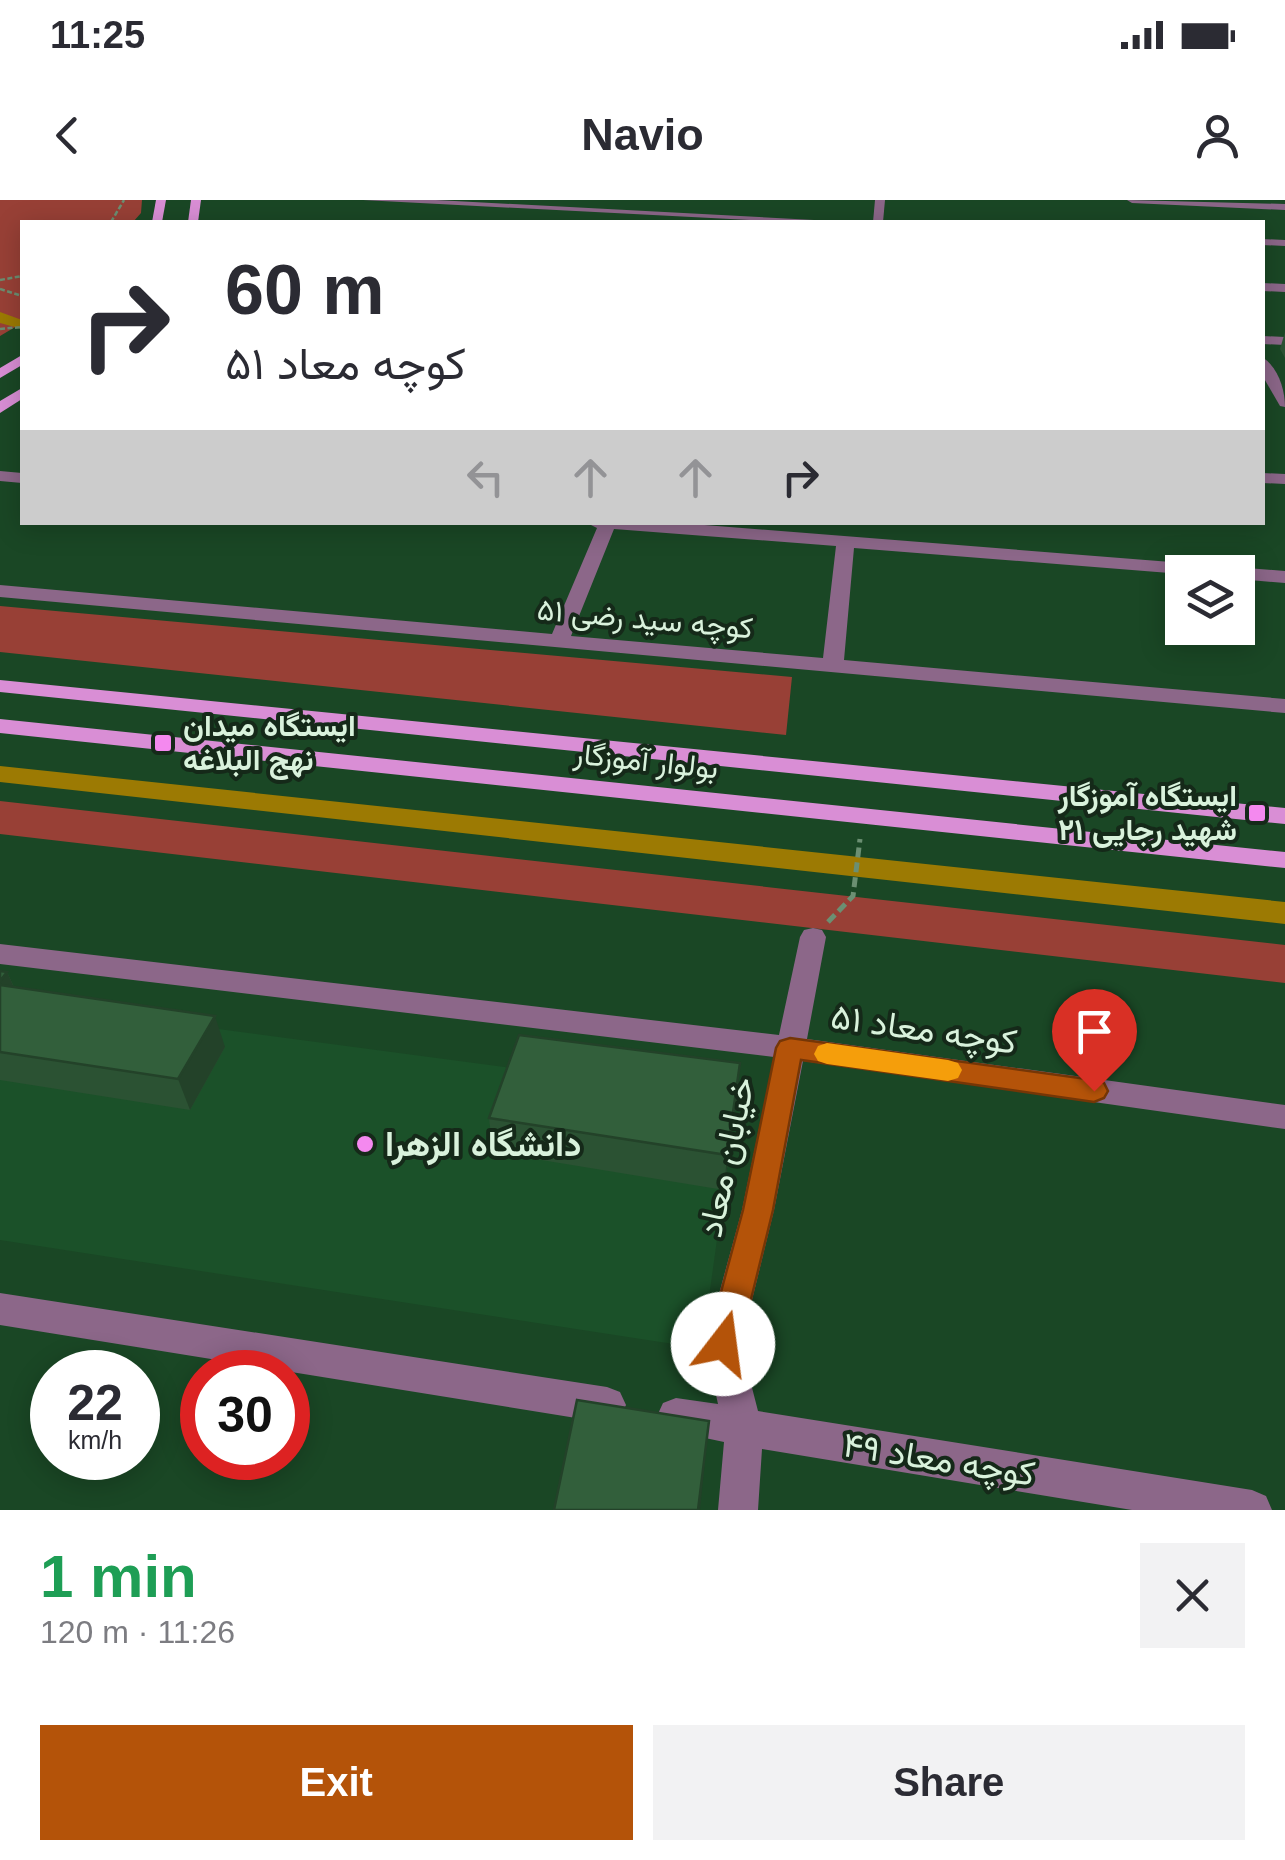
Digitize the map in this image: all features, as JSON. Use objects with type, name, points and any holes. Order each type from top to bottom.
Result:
[{"type":"main road","name":"بولوار آموزگار","points":[[0,686],[1285,816]]},
{"type":"main road","name":"بولوار آموزگار","points":[[0,726],[1285,860]]},
{"type":"street","points":[[368,200],[804,220]]},
{"type":"street","points":[[1132,200],[1285,207]]},
{"type":"street","points":[[1261,203],[1282,232]]},
{"type":"street","points":[[578,220],[586,210]]},
{"type":"street","points":[[1265,367],[1285,404]]},
{"type":"street","points":[[559,641],[606,525]]},
{"type":"street","points":[[632,525],[1165,567]]},
{"type":"street","points":[[833,666],[846,542]]},
{"type":"street","points":[[1255,574],[1285,576]]},
{"type":"street","name":"کوچه سید رضی ۵۱","points":[[0,591],[1285,706]]},
{"type":"street","name":"خیابان معاد","points":[[738,1510],[744,1427],[728,1376],[723,1344],[758,1210],[814,937]]},
{"type":"street","name":"کوچه معاد ۵۱","points":[[0,954],[790,1048],[1285,1117]]},
{"type":"street","name":"کوچه معاد ۴۹","points":[[0,1309],[1252,1510]]},
{"type":"path","points":[[0,288],[20,295]]},
{"type":"path","points":[[8,290],[20,288]]},
{"type":"path","points":[[814,937],[853,896],[860,833]]},
{"type":"shaded area","points":[[0,200],[142,200],[141,213],[135,220],[20,220],[20,324],[0,336]]},
{"type":"shaded area","points":[[0,606],[792,677],[786,735],[0,652]]},
{"type":"shaded area","points":[[0,801],[1285,945],[1285,983],[0,834]]},
{"type":"shaded area","name":"دانشگاه الزهرا","points":[[0,1000],[737,1098],[704,1332],[680,1345],[0,1240]]},
{"type":"building","points":[[0,985],[215,1016],[178,1079],[0,1052]]},
{"type":"building","points":[[519,1035],[740,1063],[727,1155],[489,1118]]},
{"type":"building","points":[[577,1400],[709,1421],[698,1510],[554,1510]]},
{"type":"waterway","points":[[0,317],[20,325]]},
{"type":"waterway","points":[[0,774],[1285,913]]},
{"type":"slow traffic","points":[[827,1054],[948,1070]]},
{"type":"place","name":"ایستگاه میدان نهج البلاغه","points":[[163,743]]},
{"type":"place","name":"ایستگاه آموزگار شهید رجایی ۲۱","points":[[1257,813]]},
{"type":"place","name":"دانشگاه الزهرا","points":[[365,1144]]},
{"type":"route","points":[[723,1344],[758,1210],[790,1048],[1094,1091]]}]
